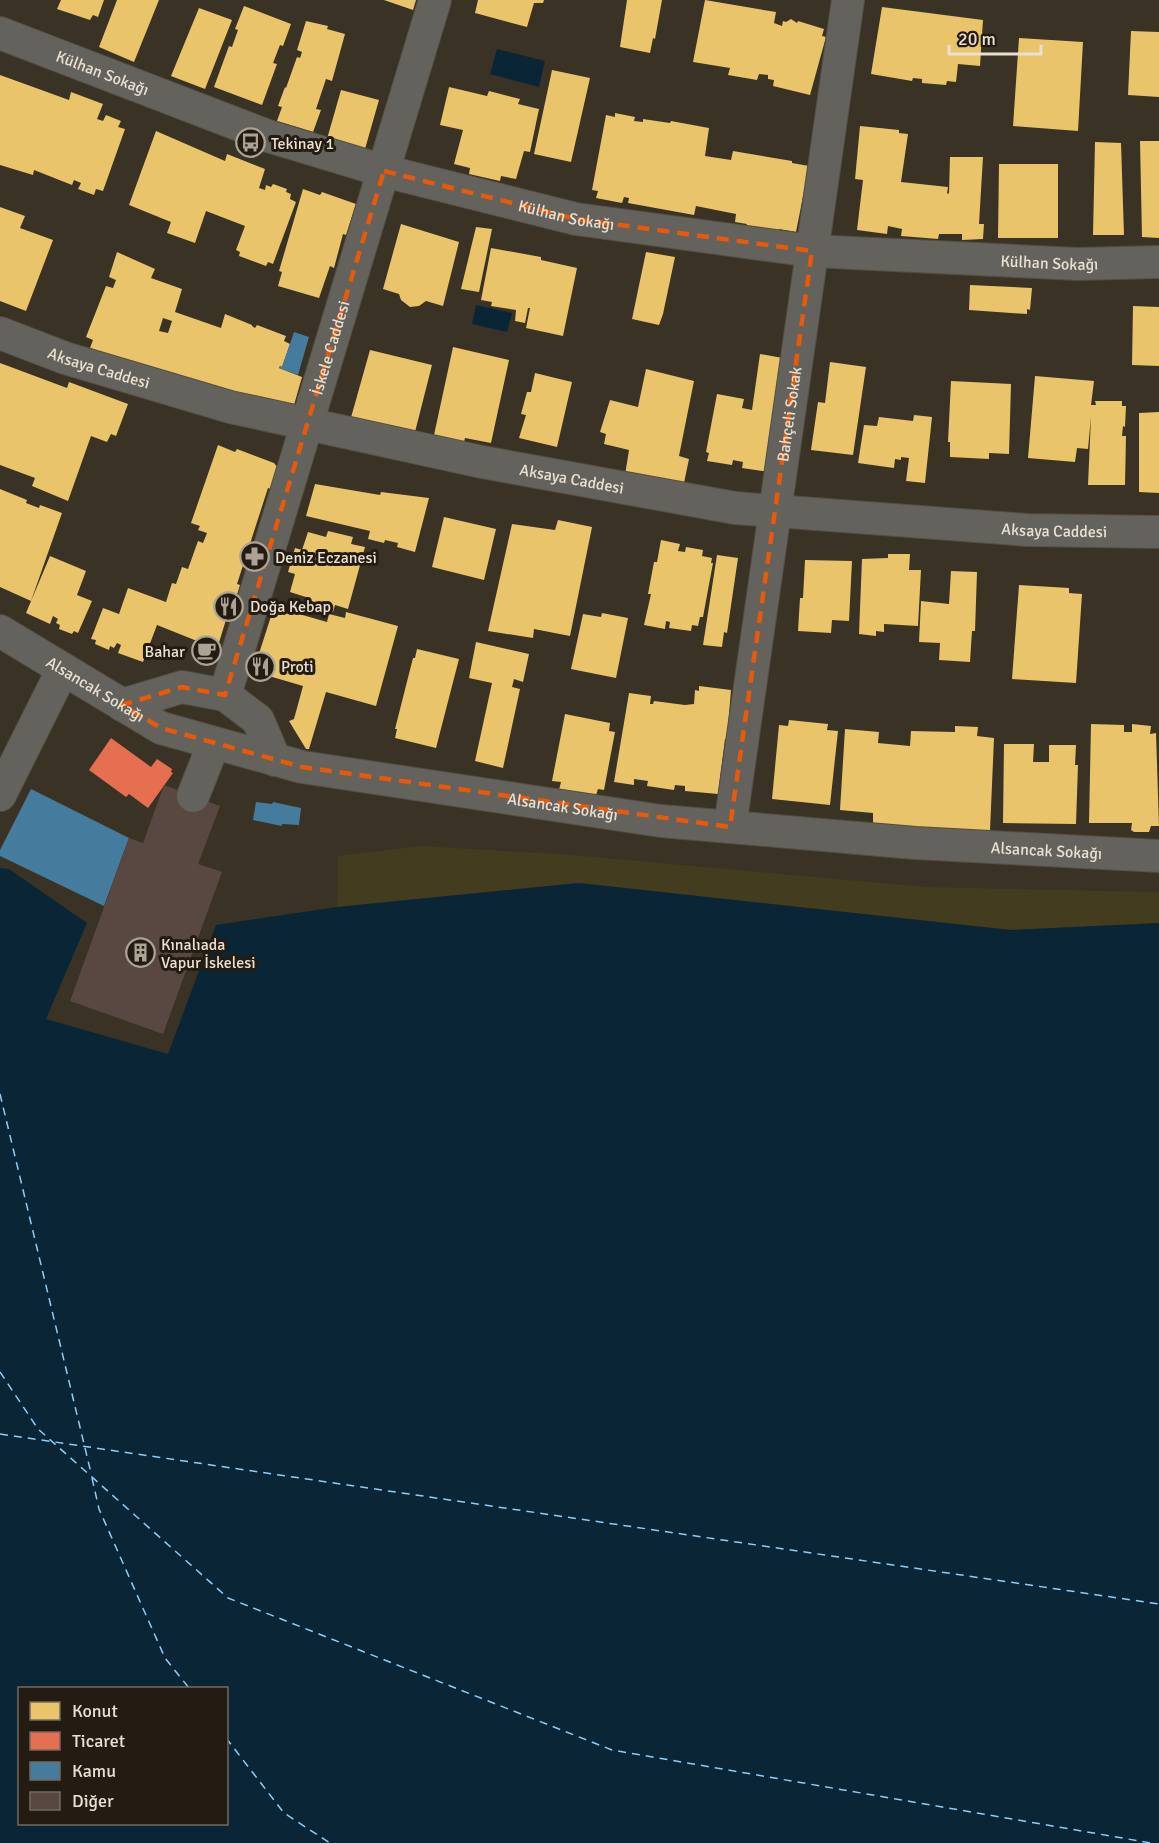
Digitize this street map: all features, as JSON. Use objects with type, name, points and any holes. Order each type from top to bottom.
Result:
[{"type":"street","name":"İskele Caddesi","points":[[225,695],[435,0]]},
{"type":"street","name":"Bahçeli Sokak","points":[[730,827],[848,0]]},
{"type":"street","name":"Külhan Sokağı","points":[[0,33],[268,136],[384,171],[576,219],[812,251],[1077,264],[1159,262]]},
{"type":"street","name":"Aksaya Caddesi","points":[[0,333],[66,358],[219,404],[482,462],[735,508],[1027,530],[1159,532]]},
{"type":"street","name":"Alsancak Sokağı","points":[[0,631],[161,728],[302,767],[661,821],[915,843],[1159,856]]},
{"type":"street","points":[[0,795],[63,669]]},
{"type":"street","points":[[122,705],[182,687],[225,695],[258,720],[275,760]]},
{"type":"street","points":[[193,796],[214,743]]},
{"type":"highlighted area","points":[[384,171],[576,219],[812,251],[730,827],[302,767],[161,728],[122,705],[182,687],[225,695]]},
{"type":"sand","points":[[422,846],[572,855],[925,887],[1159,892],[1159,923],[1011,930],[579,883],[337,907],[338,856]]},
{"type":"water","points":[[497,49],[545,61],[539,87],[490,74]]},
{"type":"water","points":[[476,305],[512,313],[507,332],[472,324]]},
{"type":"water","points":[[0,868],[9,869],[87,923],[46,1019],[168,1054],[216,925],[337,907],[579,883],[1011,930],[1159,923],[1159,1843],[0,1843]]},
{"type":"building: Konut","points":[[61,0],[104,0],[98,17],[93,15],[90,20],[57,9]]},
{"type":"building: Konut","points":[[117,0],[159,0],[134,62],[99,47]]},
{"type":"building: Konut","points":[[384,0],[416,0],[413,10]]},
{"type":"building: Konut","points":[[478,0],[544,0],[543,3],[534,3],[527,27],[475,13]]},
{"type":"building: Konut","points":[[627,0],[662,0],[650,53],[620,47]]},
{"type":"building: Konut","points":[[705,0],[776,12],[774,23],[782,26],[783,21],[791,19],[797,23],[798,21],[824,29],[822,36],[826,37],[810,95],[773,86],[774,80],[768,79],[768,75],[759,74],[757,80],[728,75],[730,68],[693,62]]},
{"type":"building: Konut","points":[[244,6],[291,24],[283,46],[280,45],[273,63],[277,64],[262,105],[214,87],[229,46],[232,47],[238,30],[235,29]]},
{"type":"building: Konut","points":[[882,7],[983,20],[980,66],[958,64],[956,82],[947,81],[946,85],[922,83],[922,79],[913,78],[912,81],[871,74]]},
{"type":"building: Konut","points":[[199,8],[232,20],[205,89],[171,76]]},
{"type":"building: Konut","points":[[306,21],[328,26],[327,29],[345,34],[332,81],[326,79],[316,109],[321,110],[313,132],[277,121],[282,107],[278,106],[297,57],[300,58],[302,52],[297,50]]},
{"type":"building: Konut","points":[[1131,31],[1159,32],[1159,97],[1128,95]]},
{"type":"building: Konut","points":[[1019,38],[1083,42],[1078,131],[1013,126]]},
{"type":"building: Konut","points":[[552,70],[590,78],[571,162],[534,154]]},
{"type":"building: Konut","points":[[0,75],[69,100],[71,92],[103,104],[97,119],[103,121],[106,115],[121,121],[118,127],[125,129],[103,191],[96,189],[94,195],[78,189],[81,183],[74,180],[72,185],[34,170],[33,175],[0,165]]},
{"type":"building: Konut","points":[[449,87],[487,96],[489,91],[520,99],[518,104],[539,109],[530,152],[524,151],[516,179],[501,176],[500,181],[469,174],[470,168],[454,164],[463,130],[440,125]]},
{"type":"building: Konut","points":[[341,90],[379,100],[365,149],[327,139]]},
{"type":"building: Konut","points":[[615,113],[635,117],[634,121],[643,122],[643,119],[670,123],[671,121],[709,128],[705,156],[731,160],[733,151],[809,166],[796,232],[779,229],[778,232],[746,226],[747,224],[735,222],[736,214],[696,206],[694,215],[628,203],[629,198],[624,197],[622,203],[596,198],[598,191],[592,190],[606,115],[615,117]]},
{"type":"building: Konut","points":[[860,126],[899,130],[899,133],[908,134],[901,182],[948,187],[947,194],[949,193],[950,157],[983,157],[979,224],[984,224],[983,239],[962,240],[962,234],[939,234],[938,239],[901,236],[902,229],[888,226],[887,234],[857,230],[863,180],[855,179]]},
{"type":"building: Konut","points":[[156,131],[225,161],[227,154],[265,169],[259,188],[265,190],[266,185],[271,187],[273,184],[287,189],[286,192],[291,194],[290,199],[296,202],[273,264],[268,262],[266,266],[239,256],[240,252],[236,250],[245,226],[206,211],[195,243],[167,233],[171,222],[129,205]]},
{"type":"building: Konut","points":[[1140,141],[1159,141],[1159,238],[1142,237]]},
{"type":"building: Konut","points":[[1095,142],[1121,143],[1124,235],[1093,235]]},
{"type":"building: Konut","points":[[999,164],[1058,164],[1058,238],[998,238]]},
{"type":"building: Konut","points":[[303,189],[320,195],[322,192],[356,204],[346,235],[343,234],[334,268],[330,266],[319,298],[278,286],[282,272],[279,271]]},
{"type":"building: Konut","points":[[0,207],[25,216],[20,228],[53,240],[26,311],[0,301]]},
{"type":"building: Konut","points":[[401,224],[459,242],[443,306],[426,301],[419,306],[410,307],[401,300],[399,294],[383,289]]},
{"type":"building: Konut","points":[[476,227],[492,229],[479,292],[461,289]]},
{"type":"building: Konut","points":[[491,248],[541,257],[541,260],[577,268],[563,336],[526,328],[530,308],[528,308],[525,323],[515,321],[516,310],[491,306],[492,302],[481,300]]},
{"type":"building: Konut","points":[[117,252],[155,269],[151,278],[182,289],[175,312],[221,328],[225,314],[255,328],[257,325],[286,336],[284,341],[290,344],[282,367],[279,368],[302,377],[292,412],[121,360],[90,348],[93,340],[86,337],[106,286],[113,288],[116,280],[109,277]],"holes":[[[163,318],[172,321],[168,333],[159,331]]]},
{"type":"building: Konut","points":[[646,252],[675,257],[659,325],[632,319]]},
{"type":"building: Konut","points":[[970,285],[1032,288],[1030,310],[1027,309],[1027,314],[969,310]]},
{"type":"building: Konut","points":[[1133,306],[1159,307],[1159,366],[1132,365]]},
{"type":"building: Konut","points":[[453,347],[509,360],[491,443],[465,438],[464,442],[434,435]]},
{"type":"building: Konut","points":[[370,350],[432,365],[414,436],[350,421]]},
{"type":"building: Konut","points":[[760,354],[794,360],[777,473],[742,468],[743,462],[733,460],[732,465],[707,461],[709,453],[706,452],[717,394],[744,399],[742,408],[752,410]]},
{"type":"building: Konut","points":[[830,362],[866,367],[853,455],[811,450],[818,402],[825,403]]},
{"type":"building: Konut","points":[[0,363],[67,388],[69,382],[128,404],[116,436],[111,434],[107,442],[91,436],[68,501],[32,486],[35,478],[0,465]]},
{"type":"building: Konut","points":[[646,369],[694,381],[679,456],[689,459],[684,483],[625,475],[629,450],[604,444],[606,434],[600,432],[610,400],[638,407]]},
{"type":"building: Konut","points":[[535,373],[572,382],[557,447],[519,438],[526,415],[521,414],[527,392],[531,392]]},
{"type":"building: Konut","points":[[1035,376],[1094,381],[1091,405],[1096,405],[1095,401],[1122,401],[1122,406],[1126,406],[1122,436],[1126,436],[1125,485],[1088,485],[1091,417],[1088,449],[1077,448],[1075,462],[1028,458]]},
{"type":"building: Konut","points":[[951,381],[1011,384],[1009,454],[989,453],[989,459],[950,457],[950,442],[948,442]]},
{"type":"building: Konut","points":[[1159,412],[1159,493],[1139,492],[1139,413]]},
{"type":"building: Konut","points":[[914,415],[932,417],[925,483],[906,481],[909,458],[895,459],[894,468],[858,463],[864,425],[877,426],[879,417],[913,421]]},
{"type":"building: Konut","points":[[218,445],[235,452],[237,449],[274,463],[278,468],[271,489],[268,488],[237,584],[240,585],[232,611],[229,610],[217,649],[157,625],[143,662],[118,653],[121,645],[117,643],[114,648],[110,646],[109,650],[95,644],[96,640],[91,639],[103,608],[119,614],[128,588],[166,602],[172,583],[176,584],[182,567],[188,569],[198,541],[203,543],[207,533],[198,530],[200,526],[191,523]]},
{"type":"building: Konut","points":[[315,484],[380,495],[381,492],[429,498],[415,552],[397,547],[398,543],[385,540],[384,543],[368,539],[370,531],[306,516]]},
{"type":"building: Konut","points":[[0,489],[27,500],[26,503],[39,508],[40,505],[62,513],[31,601],[0,587]]},
{"type":"building: Konut","points":[[444,517],[496,529],[484,580],[432,567]]},
{"type":"building: Konut","points":[[558,520],[592,527],[570,636],[534,629],[533,638],[488,631],[512,524],[555,530]]},
{"type":"building: Konut","points":[[328,531],[353,537],[351,544],[365,547],[348,609],[335,605],[333,612],[308,605],[309,598],[290,592],[295,574],[288,572],[295,548],[302,550],[308,532],[326,537]]},
{"type":"building: Konut","points":[[661,540],[680,544],[678,551],[685,552],[686,547],[703,550],[702,556],[712,558],[703,617],[700,617],[698,626],[692,625],[691,631],[669,628],[670,622],[666,621],[665,629],[644,625],[651,594],[648,594],[654,562],[657,562]]},
{"type":"building: Konut","points":[[888,554],[910,554],[909,570],[921,570],[918,626],[884,624],[884,632],[876,631],[876,636],[859,634],[862,559],[888,558]]},
{"type":"building: Konut","points":[[717,555],[738,558],[727,633],[724,632],[722,647],[703,645]]},
{"type":"building: Konut","points":[[50,556],[86,571],[77,595],[92,601],[78,633],[74,631],[72,634],[59,629],[60,625],[56,623],[58,619],[53,616],[50,624],[26,613]]},
{"type":"building: Konut","points":[[805,560],[852,561],[849,621],[832,620],[831,633],[798,631]]},
{"type":"building: Konut","points":[[951,571],[977,572],[975,631],[972,631],[970,662],[939,660],[940,643],[919,642],[921,601],[949,604]]},
{"type":"building: Konut","points":[[1019,585],[1069,588],[1069,593],[1082,594],[1076,683],[1012,679]]},
{"type":"building: Konut","points":[[273,610],[289,614],[292,612],[327,622],[329,614],[345,618],[346,612],[398,626],[376,706],[326,692],[309,749],[306,749],[289,721],[294,719],[303,686],[269,676],[271,670],[255,666]]},
{"type":"building: Konut","points":[[602,613],[628,618],[616,678],[571,669],[583,614],[601,617]]},
{"type":"building: Konut","points":[[476,642],[529,654],[523,682],[514,679],[512,687],[520,689],[503,768],[475,761],[492,683],[469,678]]},
{"type":"building: Konut","points":[[417,649],[459,659],[436,748],[395,738],[397,729],[395,729]]},
{"type":"building: Konut","points":[[699,686],[731,690],[727,739],[725,739],[718,794],[685,791],[685,786],[675,785],[674,790],[647,786],[648,781],[634,779],[634,785],[614,782],[629,693],[651,696],[650,704],[654,701],[685,705],[694,704],[695,690],[699,691]]},
{"type":"building: Konut","points":[[565,714],[610,723],[609,731],[615,732],[604,790],[598,789],[596,795],[559,790],[561,782],[552,781]]},
{"type":"building: Konut","points":[[789,720],[828,724],[827,730],[838,731],[830,805],[772,799],[779,725],[788,726]]},
{"type":"building: Konut","points":[[1091,724],[1124,725],[1124,732],[1132,732],[1132,724],[1151,726],[1150,734],[1156,733],[1159,826],[1151,826],[1149,832],[1134,832],[1131,830],[1132,823],[1089,823]]},
{"type":"building: Konut","points":[[955,726],[978,727],[977,736],[994,738],[990,831],[975,830],[975,839],[873,824],[873,813],[840,810],[845,729],[879,732],[878,743],[910,746],[911,731],[955,732]]},
{"type":"building: Konut","points":[[1004,744],[1034,744],[1033,762],[1049,762],[1049,745],[1076,745],[1075,765],[1078,765],[1076,824],[1003,823]]},
{"type":"building: Ticaret","points":[[111,738],[151,767],[157,759],[172,769],[173,773],[148,808],[129,794],[126,797],[89,770]]},
{"type":"building: Kamu","points":[[294,332],[309,337],[298,375],[279,368],[282,367]]},
{"type":"building: Kamu","points":[[31,789],[129,838],[104,906],[0,856],[0,850]]},
{"type":"building: Kamu","points":[[256,802],[272,804],[273,802],[301,808],[299,825],[282,824],[282,826],[253,820]]},
{"type":"building: Diğer","name":"Kınalıada Vapur İskelesi","points":[[164,785],[220,806],[198,864],[222,872],[163,1034],[70,1001],[129,838],[143,843]]},
{"type":"ferry route","points":[[0,1094],[91,1473]]},
{"type":"ferry route","points":[[0,1372],[38,1429],[228,1598],[612,1750],[1151,1843]]},
{"type":"ferry route","points":[[0,1434],[1159,1604]]},
{"type":"ferry route","points":[[92,1478],[99,1509],[165,1658],[188,1687]]},
{"type":"ferry route","points":[[228,1741],[284,1813],[330,1843]]},
{"type":"place","name":"Tekinay 1","points":[[250,143]]},
{"type":"place","name":"Deniz Eczanesi","points":[[254,557]]},
{"type":"place","name":"Doğa Kebap","points":[[229,606]]},
{"type":"place","name":"Bahar","points":[[206,651]]},
{"type":"place","name":"Proti","points":[[260,666]]},
{"type":"place","name":"Kınalıada Vapur İskelesi","points":[[140,953]]}]
